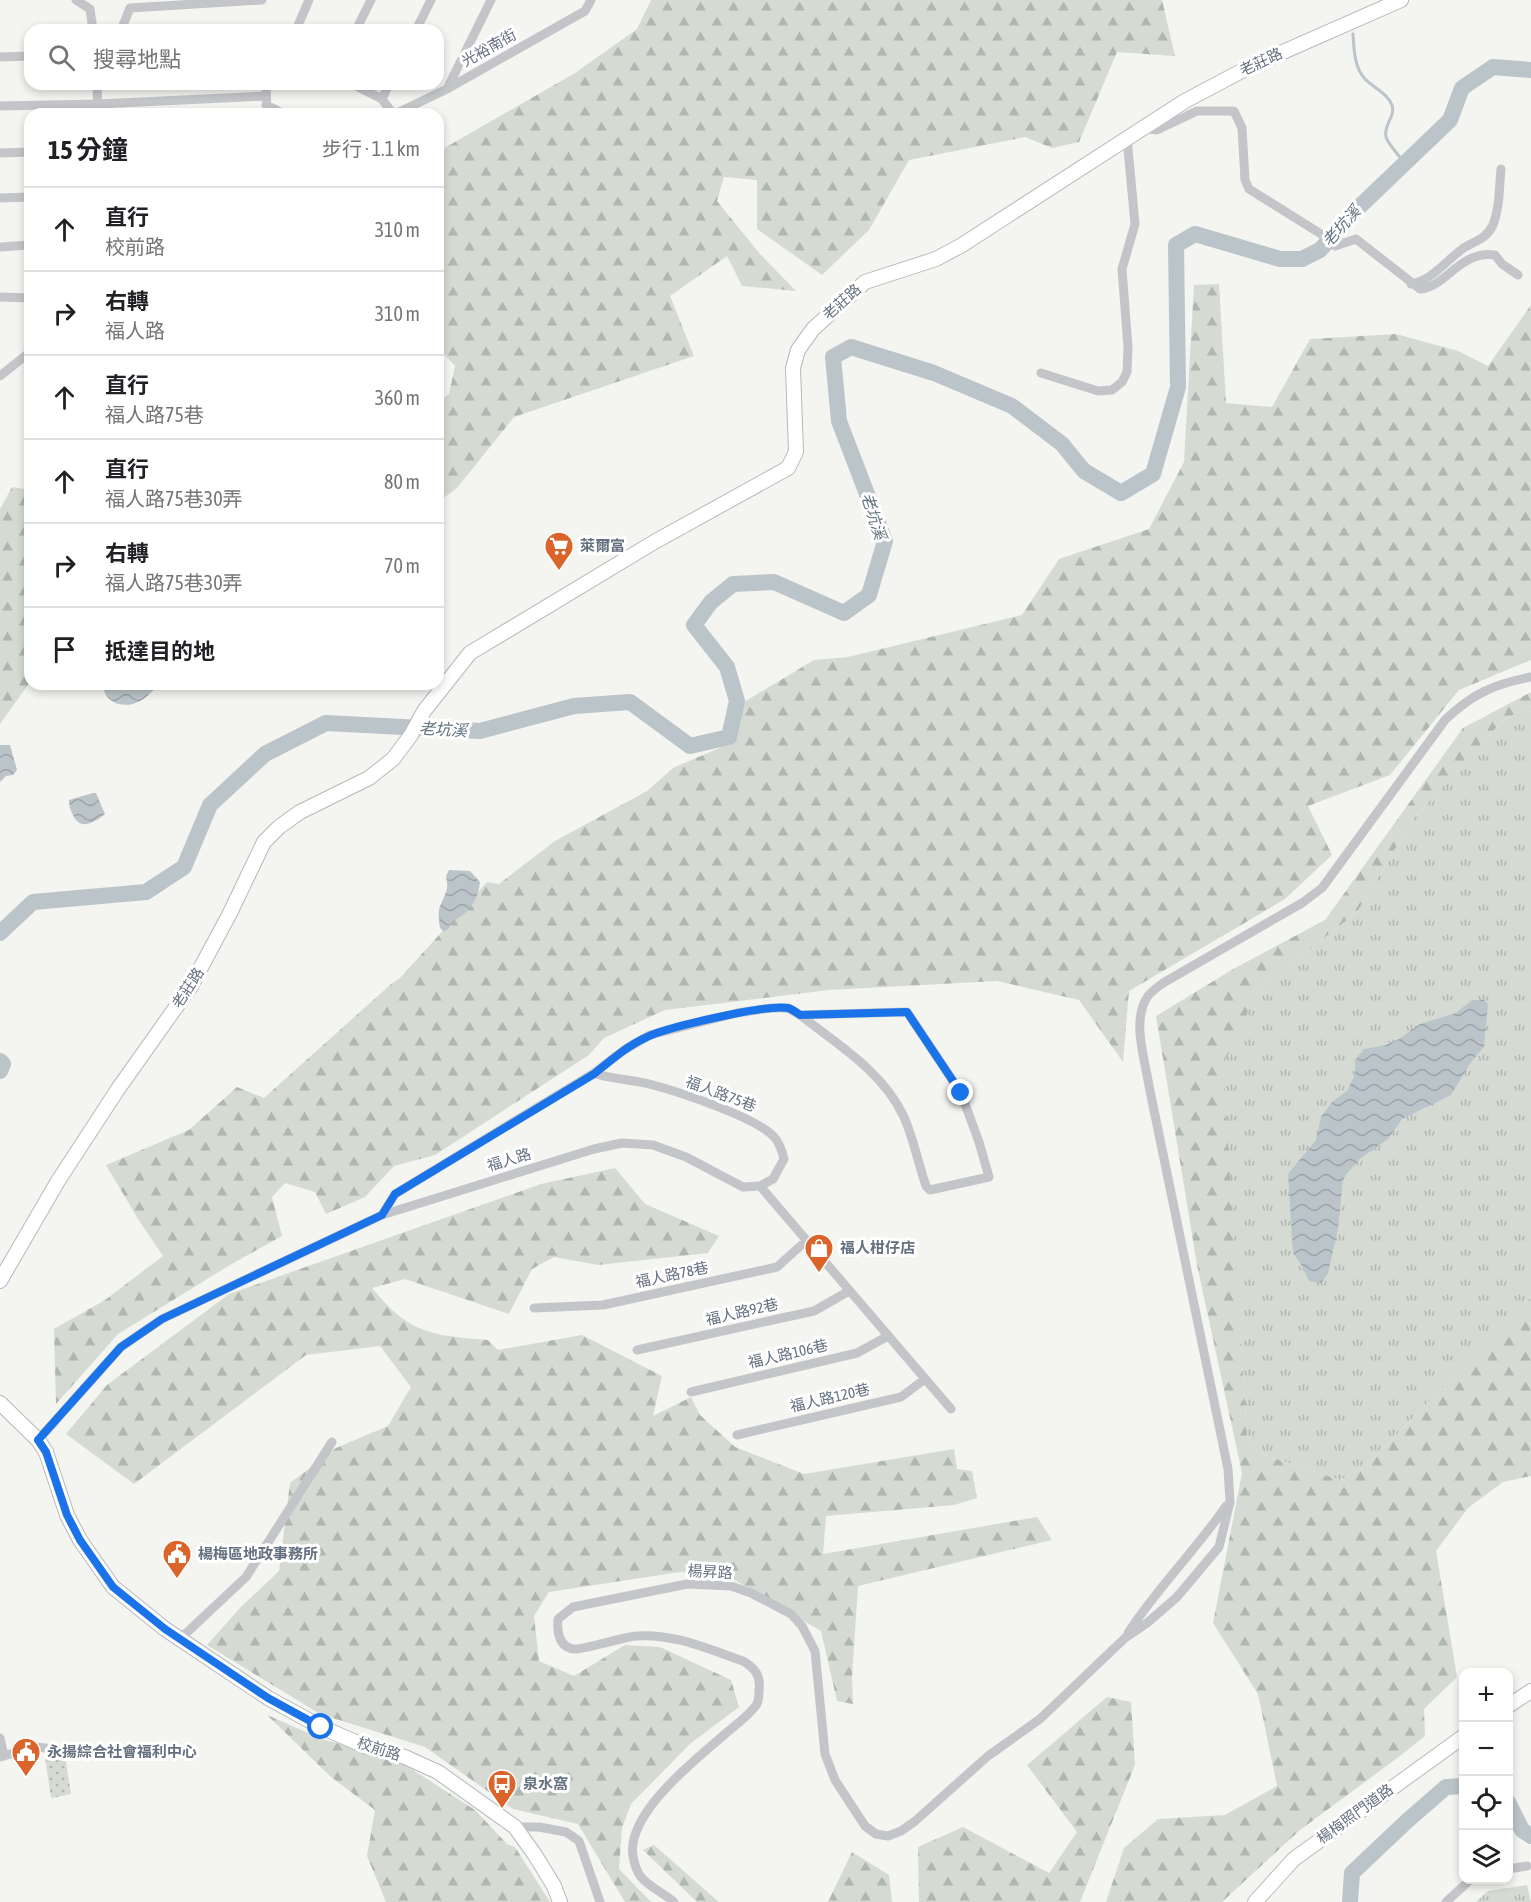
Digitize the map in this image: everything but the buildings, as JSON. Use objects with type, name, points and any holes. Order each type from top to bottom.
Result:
[{"type":"street","points":[[76,0],[90,9],[92,24]]},
{"type":"street","points":[[123,24],[130,8],[262,0]]},
{"type":"street","points":[[299,24],[309,0]]},
{"type":"street","points":[[359,24],[371,0]]},
{"type":"street","points":[[419,24],[431,0]]},
{"type":"street","points":[[447,89],[491,0]]},
{"type":"street","name":"光裕南街","points":[[407,108],[447,89],[585,12],[591,0]]},
{"type":"street","name":"老莊路","points":[[444,686],[470,653],[478,647],[656,542],[788,468],[796,452],[793,368],[798,350],[813,329],[865,282],[936,259],[1185,101],[1251,66],[1401,0]]},
{"type":"street","points":[[0,57],[24,56]]},
{"type":"street","points":[[97,90],[98,108]]},
{"type":"street","points":[[364,90],[382,99],[389,108]]},
{"type":"street","points":[[382,99],[386,90]]},
{"type":"street","points":[[140,108],[266,105]]},
{"type":"street","points":[[0,106],[65,108]]},
{"type":"street","points":[[1143,128],[1157,130],[1197,111],[1234,111],[1242,128],[1245,180],[1250,189],[1322,234],[1335,246],[1356,239],[1420,289],[1440,280],[1460,264],[1490,254],[1495,255],[1502,264],[1518,275]]},
{"type":"street","points":[[1041,373],[1098,391],[1112,390],[1122,382],[1127,372],[1128,347],[1122,269],[1135,224],[1127,138]]},
{"type":"street","points":[[0,153],[24,152]]},
{"type":"street","points":[[1411,284],[1429,277],[1462,250],[1484,238],[1493,225],[1501,169]]},
{"type":"street","points":[[0,198],[24,197]]},
{"type":"street","points":[[0,247],[24,245]]},
{"type":"street","points":[[0,297],[24,298]]},
{"type":"street","points":[[0,376],[24,357]]},
{"type":"street","points":[[1125,1638],[1147,1623],[1177,1597],[1219,1547],[1230,1502],[1228,1469],[1149,1086],[1140,1029],[1142,1008],[1149,995],[1163,983],[1302,903],[1322,888],[1445,720],[1461,704],[1482,691],[1504,682],[1531,677]]},
{"type":"street","name":"老莊路","points":[[0,1281],[58,1181],[118,1089],[191,986],[230,914],[264,842],[279,827],[300,812],[369,778],[393,759],[441,690]]},
{"type":"street","points":[[382,1215],[395,1194],[594,1074],[624,1050],[650,1035],[749,1011],[788,1008],[867,1067],[885,1086],[903,1115],[926,1185],[930,1190],[990,1177],[961,1093],[907,1012],[800,1015]]},
{"type":"street","name":"福人路75巷","points":[[594,1074],[609,1079],[652,1085],[756,1123],[774,1137],[782,1149],[784,1159],[773,1179],[760,1186]]},
{"type":"street","name":"福人路","points":[[38,1440],[121,1347],[162,1319],[382,1215],[594,1149],[622,1143],[653,1145],[686,1157],[743,1187],[760,1186]]},
{"type":"street","points":[[760,1186],[951,1409]]},
{"type":"street","name":"福人路78巷","points":[[534,1308],[603,1305],[777,1267],[806,1241]]},
{"type":"street","name":"福人路92巷","points":[[637,1350],[814,1311],[849,1290]]},
{"type":"street","name":"福人路106巷","points":[[691,1392],[857,1353],[888,1336]]},
{"type":"street","name":"福人路120巷","points":[[737,1436],[901,1397],[925,1379]]},
{"type":"street","name":"校前路","points":[[0,1403],[38,1440],[46,1452],[67,1515],[97,1567],[113,1587],[180,1639],[268,1698],[321,1727],[368,1747],[405,1757],[438,1772],[515,1827],[554,1886],[560,1902]]},
{"type":"street","points":[[180,1639],[246,1577],[332,1442]]},
{"type":"street","points":[[1125,1638],[1143,1610],[1207,1534],[1230,1502]]},
{"type":"street","name":"楊昇路","points":[[674,1902],[641,1877],[634,1862],[632,1847],[635,1832],[643,1817],[661,1795],[758,1702],[760,1681],[753,1667],[743,1661],[677,1639],[654,1635],[611,1640],[574,1650],[560,1640],[557,1631],[558,1619],[573,1607],[687,1584],[731,1586],[751,1593],[791,1614],[802,1626],[815,1651],[825,1754],[836,1780],[865,1826],[876,1834],[888,1836],[914,1822],[988,1756],[1040,1719],[1125,1638]]},
{"type":"street","points":[[1513,1703],[1531,1691]]},
{"type":"street","points":[[0,1738],[2,1756],[35,1747],[46,1748]]},
{"type":"street","name":"楊梅照門道路","points":[[1255,1902],[1294,1859],[1459,1740]]},
{"type":"street","points":[[515,1827],[539,1827],[566,1832],[579,1841],[600,1902]]},
{"type":"street","points":[[1513,1868],[1527,1866]]},
{"type":"street","points":[[1446,1902],[1466,1884]]},
{"type":"green space","points":[[651,0],[1162,0],[1175,56],[1117,52],[1079,142],[1052,148],[1025,137],[909,160],[869,230],[822,275],[757,229],[757,180],[724,177],[717,201],[760,254],[796,291],[742,286],[727,256],[670,296],[694,356],[514,417],[457,488],[444,498],[444,398],[449,394],[455,366],[444,354],[444,148],[575,73],[637,29]]},
{"type":"green space","points":[[1219,284],[1226,403],[1272,407],[1310,339],[1396,334],[1458,351],[1488,366],[1531,305],[1531,660],[1459,690],[1390,775],[1308,806],[1332,855],[1285,899],[1129,991],[1123,1062],[1079,1000],[997,981],[829,990],[665,1010],[604,1038],[589,1055],[435,1155],[394,1166],[365,1197],[326,1214],[315,1192],[285,1183],[272,1197],[282,1236],[118,1334],[56,1404],[54,1329],[105,1300],[163,1256],[106,1165],[189,1130],[237,1087],[264,1098],[400,978],[487,882],[499,884],[555,841],[647,791],[673,768],[733,742],[744,702],[814,660],[848,657],[1022,615],[1059,559],[1149,529],[1184,462],[1194,285]]},
{"type":"green space","points":[[12,487],[24,489],[24,690],[0,724],[0,509]]},
{"type":"green space","points":[[1531,692],[1531,706],[1503,720],[1414,818],[1357,912],[1258,990],[1223,1065],[1247,1435],[1258,1453],[1340,1480],[1364,1468],[1531,1297],[1531,1476],[1503,1482],[1468,1508],[1436,1551],[1457,1677],[1424,1709],[1425,1736],[1300,1830],[1222,1902],[1106,1902],[1124,1848],[1158,1819],[1225,1815],[1277,1786],[1258,1694],[1213,1623],[1242,1473],[1197,1265],[1156,1016],[1235,968],[1325,920],[1463,728]]},
{"type":"green space","points":[[1531,706],[1531,1297],[1364,1468],[1340,1480],[1258,1453],[1247,1435],[1222,1065],[1258,990],[1357,912],[1414,818],[1503,720]]},
{"type":"green space","points":[[615,1168],[645,1204],[719,1236],[708,1253],[598,1265],[554,1257],[532,1269],[509,1314],[405,1279],[372,1288],[394,1312],[419,1328],[441,1335],[488,1340],[498,1350],[582,1335],[662,1376],[653,1416],[691,1397],[700,1415],[735,1447],[804,1474],[954,1449],[957,1469],[972,1471],[977,1498],[954,1505],[826,1516],[823,1554],[1037,1517],[1052,1540],[858,1586],[852,1677],[853,1704],[837,1701],[821,1631],[733,1579],[680,1572],[549,1592],[534,1616],[539,1661],[574,1676],[625,1645],[660,1647],[731,1680],[739,1707],[691,1743],[631,1804],[622,1828],[619,1869],[651,1902],[625,1902],[578,1824],[513,1809],[425,1747],[320,1714],[207,1645],[241,1607],[279,1571],[290,1483],[336,1448],[388,1426],[411,1387],[380,1346],[306,1355],[134,1484],[66,1434],[107,1385],[229,1294],[541,1184]]},
{"type":"green space","points":[[1107,1697],[1131,1702],[1135,1765],[1080,1902],[919,1902],[918,1847],[963,1827],[1049,1873],[1077,1832],[1027,1765]]},
{"type":"green space","points":[[267,1715],[322,1739],[399,1761],[475,1810],[507,1844],[515,1847],[550,1902],[386,1902],[367,1856],[375,1810],[331,1777]]},
{"type":"green space","points":[[61,1746],[71,1794],[51,1798],[45,1757]]},
{"type":"green space","points":[[654,1845],[719,1902],[697,1902],[643,1850]]},
{"type":"green space","points":[[852,1852],[889,1875],[892,1902],[828,1902]]},
{"type":"green space","points":[[1527,1885],[1531,1902],[1476,1902],[1488,1891]]},
{"type":"water","points":[[104,690],[154,690],[140,701],[126,705],[116,703]]},
{"type":"water","points":[[0,745],[10,745],[17,770],[0,782]]},
{"type":"water","points":[[96,793],[105,814],[88,824],[79,823],[72,813],[69,800]]},
{"type":"water","points":[[449,870],[470,871],[480,882],[471,906],[450,922],[449,928],[444,932],[440,928],[439,913],[446,891],[446,876]]},
{"type":"water","points":[[1472,1000],[1484,1000],[1488,1004],[1484,1047],[1471,1062],[1451,1095],[1402,1119],[1388,1139],[1361,1158],[1343,1178],[1338,1229],[1328,1273],[1321,1283],[1309,1281],[1293,1253],[1288,1174],[1316,1140],[1321,1117],[1332,1102],[1347,1091],[1355,1075],[1355,1060],[1364,1049],[1386,1045],[1420,1024],[1456,1013]]},
{"type":"waterway","points":[[1353,34],[1355,58],[1361,74],[1387,97],[1392,105],[1386,137],[1405,164]]},
{"type":"waterway","name":"老坑溪","points":[[0,933],[33,902],[146,892],[184,867],[210,805],[265,754],[326,723],[480,731],[574,706],[630,702],[690,746],[729,737],[737,701],[727,667],[694,625],[711,602],[733,584],[774,582],[844,613],[869,595],[885,541],[839,421],[833,357],[851,347],[934,373],[1012,406],[1062,444],[1084,471],[1121,493],[1153,474],[1178,387],[1176,245],[1195,234],[1280,259],[1302,259],[1320,250],[1357,209],[1450,120],[1462,88],[1493,67],[1531,70]]},
{"type":"waterway","name":"老坑溪","points":[[0,1061],[3,1064],[0,1071]]},
{"type":"waterway","points":[[1350,1902],[1352,1873],[1446,1787],[1459,1786]]},
{"type":"waterway","points":[[1513,1812],[1522,1830],[1531,1836]]},
{"type":"place","name":"萊爾富","points":[[559,572]]},
{"type":"place","name":"福人柑仔店","points":[[819,1274]]},
{"type":"place","name":"楊梅區地政事務所","points":[[177,1580]]},
{"type":"place","name":"永揚綜合社會福利中心","points":[[26,1778]]},
{"type":"place","name":"泉水窩","points":[[502,1810]]},
{"type":"route","points":[[321,1727],[268,1698],[165,1629],[113,1587],[80,1540],[67,1515],[52,1476],[46,1452],[38,1440],[121,1347],[162,1319],[382,1215],[395,1194],[594,1074],[624,1050],[650,1035],[737,1013],[771,1008],[788,1008],[800,1015],[907,1012],[961,1093]]}]
